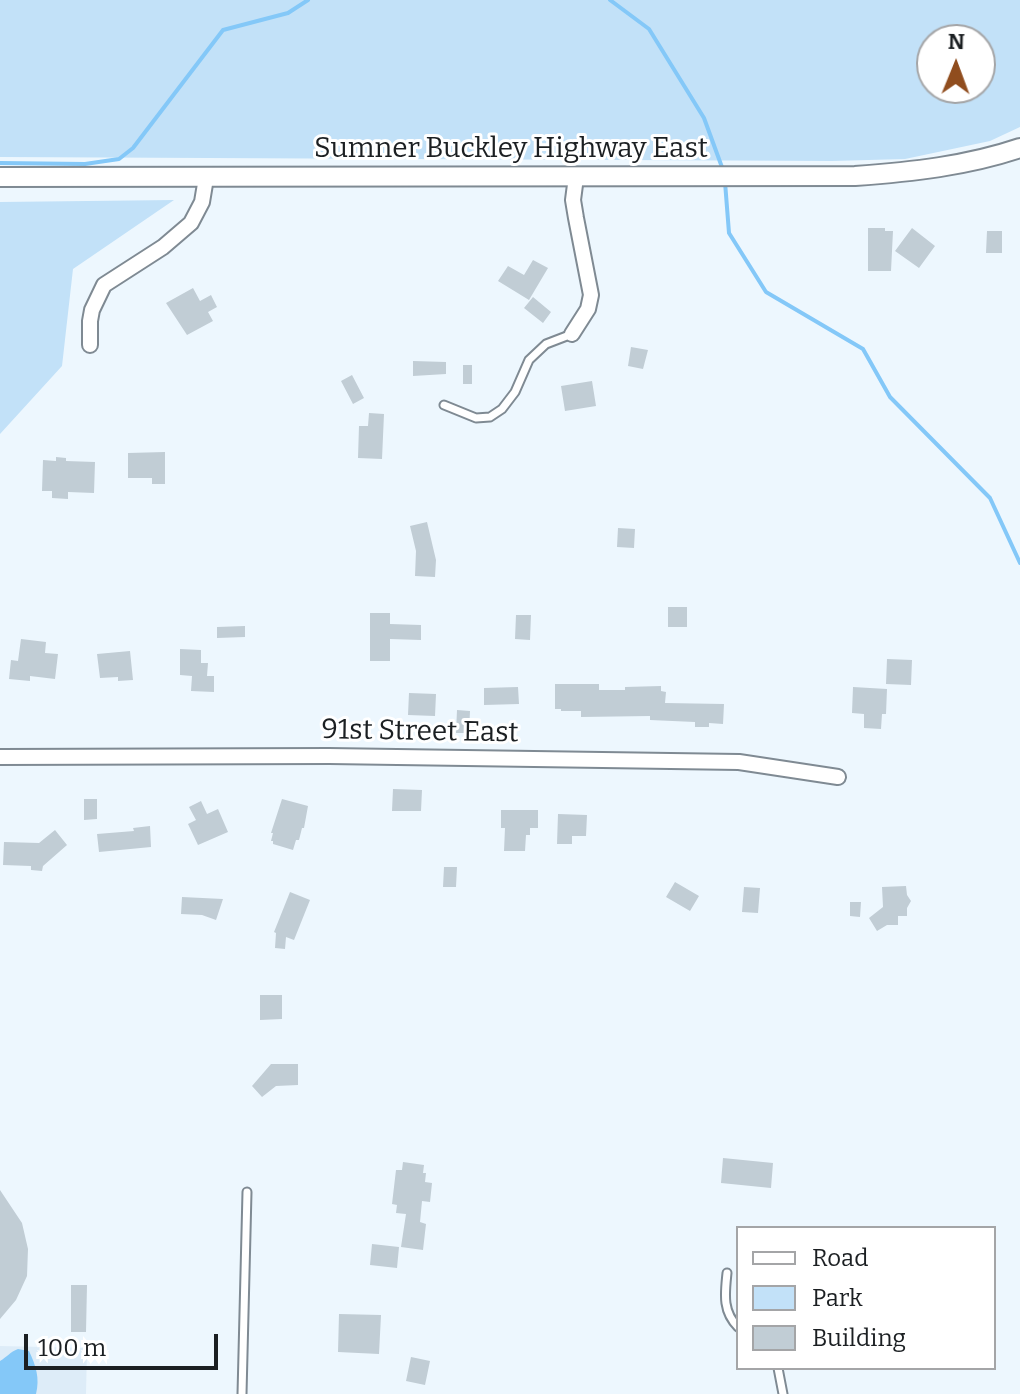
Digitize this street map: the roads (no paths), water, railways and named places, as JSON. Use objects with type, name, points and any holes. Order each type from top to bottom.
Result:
[{"type":"street","name":"Sumner Buckley Highway East","points":[[0,177],[855,176],[915,172],[993,157],[1020,148]]},
{"type":"street","points":[[572,334],[588,309],[591,295],[573,200],[576,177]]},
{"type":"street","points":[[90,345],[92,310],[104,285],[163,247],[191,223],[202,202],[206,178]]},
{"type":"street","name":"91st Street East","points":[[0,757],[329,756],[739,762],[838,777]]},
{"type":"lane","points":[[444,405],[476,418],[490,417],[502,409],[515,392],[529,360],[546,344],[572,334]]},
{"type":"lane","points":[[242,1394],[247,1192]]},
{"type":"lane","points":[[727,1273],[726,1305],[736,1325]]},
{"type":"lane","points":[[778,1370],[783,1394]]},
{"type":"water","points":[[18,1349],[29,1351],[34,1362],[36,1394],[0,1394],[0,1361]]},
{"type":"waterway","points":[[0,163],[85,164],[119,159],[133,148],[223,30],[288,13],[308,0]]},
{"type":"waterway","points":[[610,0],[649,29],[704,118],[723,170]]},
{"type":"waterway","points":[[725,182],[729,233],[766,292],[863,349],[890,397],[990,498],[1020,563]]}]
